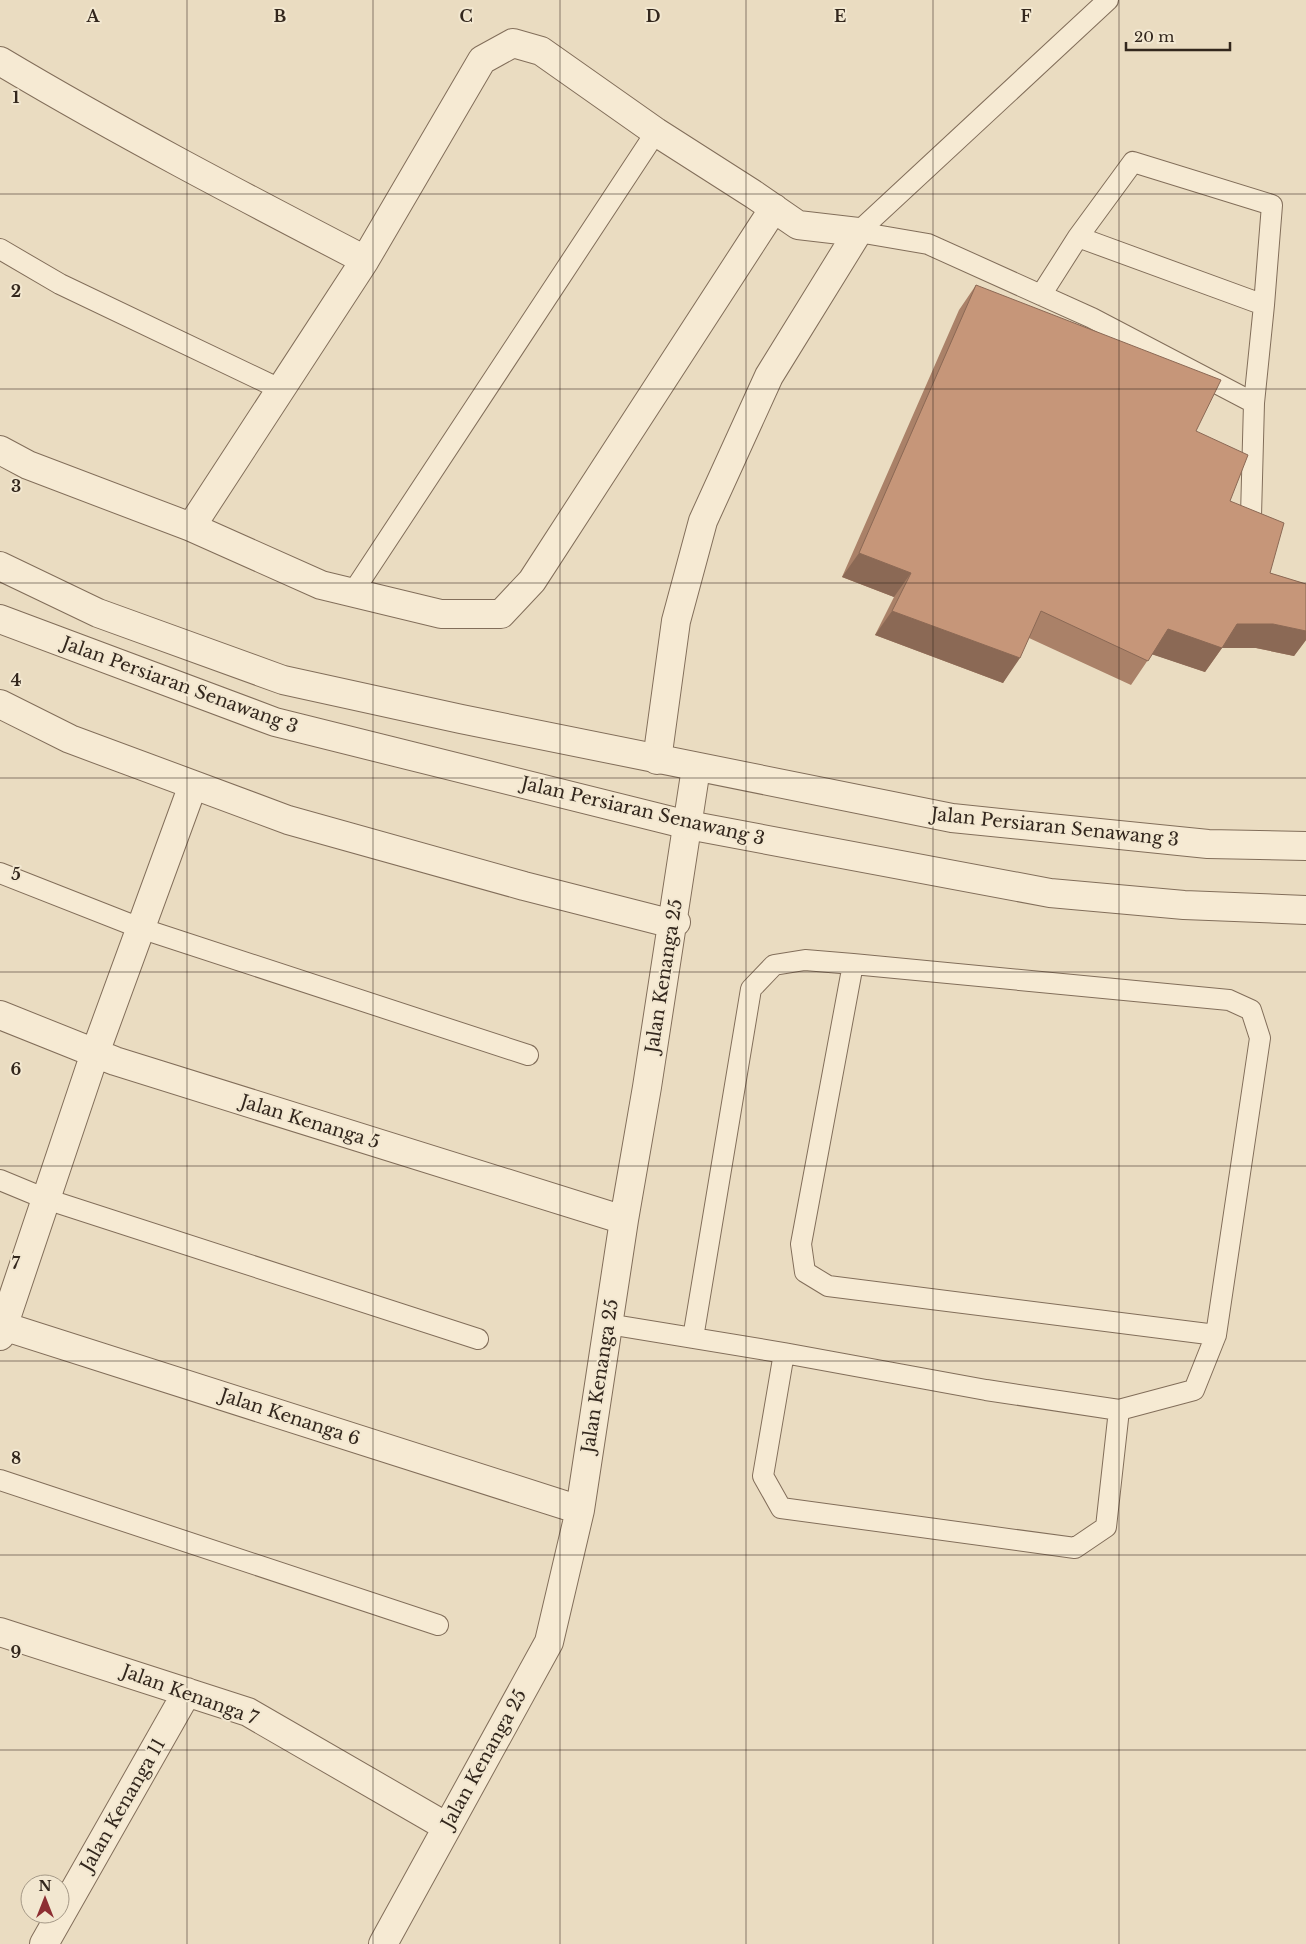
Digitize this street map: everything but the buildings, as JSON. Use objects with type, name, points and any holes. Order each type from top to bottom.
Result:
[{"type":"street","points":[[191,527],[365,260],[482,60],[513,42],[542,50],[656,132],[798,225],[858,232],[769,376],[703,521],[676,621],[657,760]]},
{"type":"street","points":[[0,61],[206,177],[365,260]]},
{"type":"street","points":[[0,450],[28,465],[191,527],[321,585],[441,614],[501,614],[532,581],[774,208]]},
{"type":"street","name":"Jalan Persiaran Senawang 3","points":[[0,566],[98,613],[283,680],[460,719],[952,818],[1208,844],[1306,846]]},
{"type":"street","name":"Jalan Persiaran Senawang 3","points":[[0,619],[275,722],[688,825],[1050,893],[1184,905],[1306,910]]},
{"type":"street","points":[[0,704],[70,739],[288,820],[524,886],[674,923]]},
{"type":"street","name":"Jalan Kenanga 25","points":[[382,1944],[549,1642],[580,1510],[624,1220],[674,923],[696,768]]},
{"type":"street","points":[[1,1329],[95,1053],[193,785]]},
{"type":"street","name":"Jalan Kenanga 5","points":[[0,1015],[124,1064],[624,1220]]},
{"type":"street","name":"Jalan Kenanga 6","points":[[1,1329],[580,1510]]},
{"type":"street","name":"Jalan Kenanga 7","points":[[0,1632],[248,1712],[447,1827]]},
{"type":"street","name":"Jalan Kenanga 11","points":[[44,1944],[187,1692]]},
{"type":"lane","points":[[858,232],[1108,0]]},
{"type":"lane","points":[[353,592],[656,132]]},
{"type":"lane","points":[[1041,295],[1078,237],[1133,162],[1272,205],[1254,403],[1251,516]]},
{"type":"lane","points":[[858,232],[928,244],[1092,318],[1254,403]]},
{"type":"lane","points":[[1078,237],[1264,305]]},
{"type":"lane","points":[[0,249],[60,284],[282,390]]},
{"type":"lane","points":[[0,874],[140,928],[528,1055]]},
{"type":"lane","points":[[608,1324],[784,1353],[986,1390],[1119,1410],[1194,1390],[1216,1335],[1260,1038],[1251,1010],[1229,1000],[853,964],[805,960],[774,965],[751,989],[693,1338]]},
{"type":"lane","points":[[853,964],[801,1244],[805,1272],[828,1286],[1216,1335]]},
{"type":"lane","points":[[0,1180],[46,1198],[478,1339]]},
{"type":"lane","points":[[784,1353],[763,1476],[781,1508],[1075,1548],[1106,1527],[1119,1410]]},
{"type":"lane","points":[[0,1480],[438,1625]]}]
